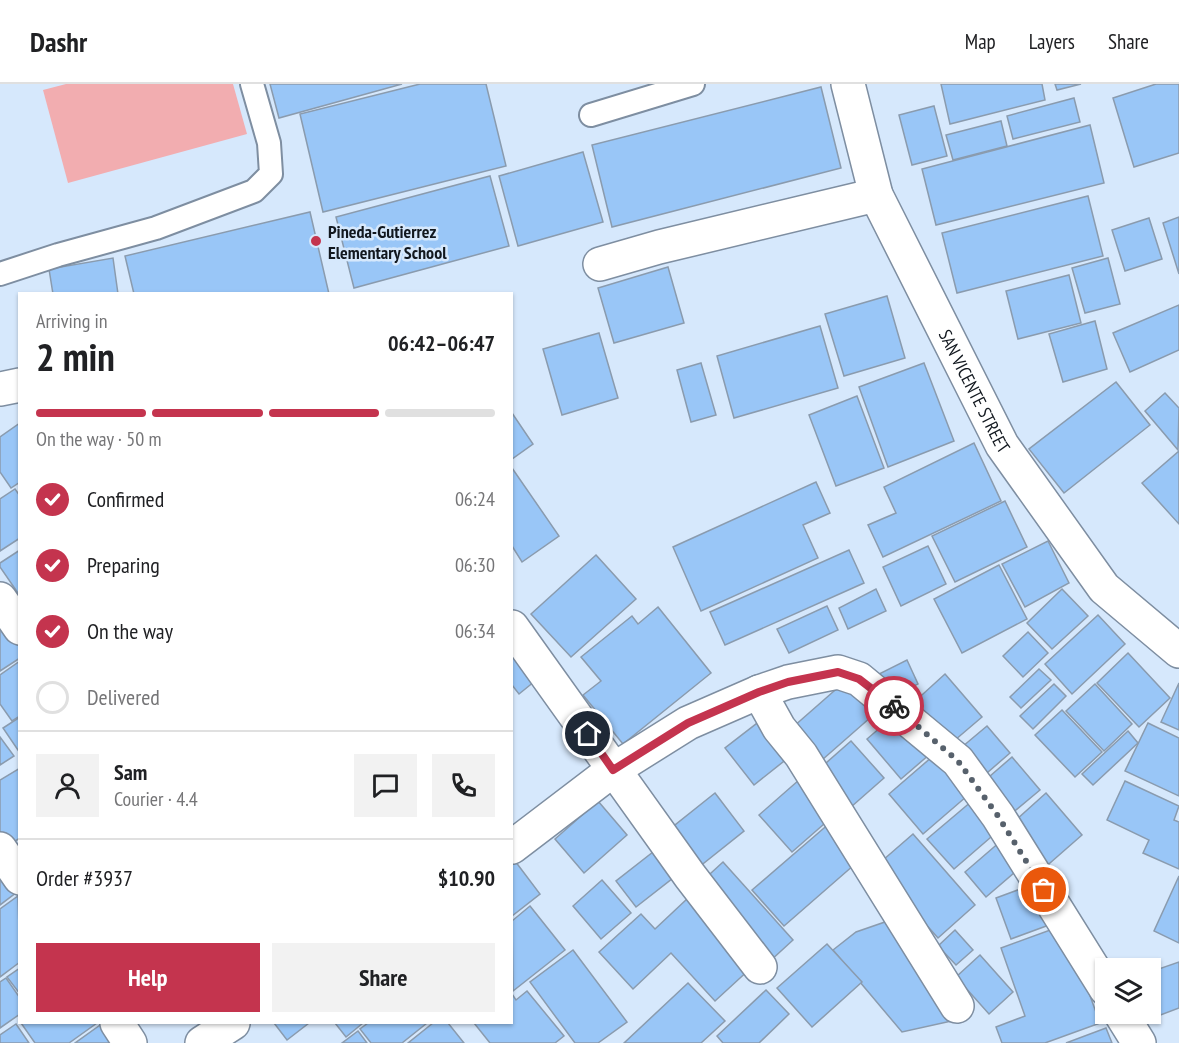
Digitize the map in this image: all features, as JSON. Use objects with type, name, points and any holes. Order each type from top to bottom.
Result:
[{"type":"street","name":"SAN VICENTE STREET","points":[[848,84],[876,195],[1002,445],[1104,588],[1179,651]]},
{"type":"street","points":[[600,264],[659,247],[876,195]]},
{"type":"street","points":[[0,599],[18,625]]},
{"type":"street","points":[[513,628],[690,876],[760,967]]},
{"type":"street","points":[[513,845],[613,770],[688,723],[788,682],[838,672],[859,679],[958,761],[998,816],[1095,971]]},
{"type":"street","points":[[759,692],[779,728],[801,755],[957,1006]]},
{"type":"street","points":[[0,849],[18,875]]},
{"type":"street","points":[[118,1024],[130,1043]]},
{"type":"street","points":[[202,1043],[231,1024]]},
{"type":"street","points":[[1127,1024],[1139,1043]]},
{"type":"lane","points":[[0,274],[58,255],[156,228],[254,191],[271,174],[269,143],[252,84]]},
{"type":"lane","points":[[591,115],[693,84]]},
{"type":"shaded area","points":[[66,84],[233,84],[247,134],[68,183],[43,90]]},
{"type":"building","points":[[270,84],[402,84],[279,118]]},
{"type":"building","points":[[420,84],[486,84],[506,166],[323,212],[300,114]]},
{"type":"building","points":[[941,84],[1042,84],[1045,100],[950,124]]},
{"type":"building","points":[[1055,84],[1081,84],[1057,90]]},
{"type":"building","points":[[1156,84],[1179,84],[1179,153],[1134,167],[1113,98]]},
{"type":"building","points":[[821,87],[841,168],[612,227],[592,145]]},
{"type":"building","points":[[1074,98],[1080,122],[1013,139],[1007,116]]},
{"type":"building","points":[[934,106],[947,156],[912,165],[899,115]]},
{"type":"building","points":[[1001,121],[1007,146],[953,160],[946,135]]},
{"type":"building","points":[[1090,125],[1104,183],[936,225],[922,169]]},
{"type":"building","points":[[583,152],[603,222],[518,246],[499,176]]},
{"type":"building","points":[[490,176],[509,246],[354,288],[336,217]]},
{"type":"building","points":[[1088,196],[1103,256],[957,293],[942,233]]},
{"type":"building","points":[[310,212],[329,292],[134,292],[125,256]]},
{"type":"building","points":[[1179,217],[1179,274],[1163,223]]},
{"type":"building","points":[[1149,218],[1162,259],[1125,271],[1112,230]]},
{"type":"building","points":[[113,258],[118,292],[53,292],[49,269]]},
{"type":"building","points":[[1108,258],[1120,304],[1085,313],[1072,268]]},
{"type":"building","points":[[668,267],[684,323],[614,343],[598,288]]},
{"type":"building","points":[[1069,275],[1081,323],[1018,339],[1006,291]]},
{"type":"building","points":[[887,296],[905,358],[844,376],[825,314]]},
{"type":"building","points":[[1179,305],[1179,350],[1130,372],[1113,333]]},
{"type":"building","points":[[1095,321],[1107,369],[1063,382],[1049,334]]},
{"type":"building","points":[[820,326],[838,388],[734,418],[717,356]]},
{"type":"building","points":[[599,333],[618,398],[562,415],[543,349]]},
{"type":"building","points":[[701,363],[716,415],[691,422],[677,370]]},
{"type":"building","points":[[924,363],[954,441],[888,467],[859,387]]},
{"type":"building","points":[[1116,382],[1150,425],[1064,493],[1029,449]]},
{"type":"building","points":[[1165,393],[1179,408],[1178,450],[1145,411]]},
{"type":"building","points":[[857,396],[884,468],[836,486],[809,415]]},
{"type":"building","points":[[513,414],[533,444],[513,458]]},
{"type":"building","points":[[18,424],[18,483],[11,488],[0,472],[0,437]]},
{"type":"building","points":[[974,443],[1001,501],[883,557],[868,525],[896,513],[884,487]]},
{"type":"building","points":[[1179,451],[1179,524],[1142,483]]},
{"type":"building","points":[[513,469],[559,536],[522,562],[513,548]]},
{"type":"building","points":[[816,482],[830,513],[803,525],[818,558],[701,611],[673,547]]},
{"type":"building","points":[[15,489],[18,493],[18,539],[0,551],[0,499]]},
{"type":"building","points":[[1005,501],[1027,547],[955,582],[932,536]]},
{"type":"building","points":[[1048,541],[1069,583],[1025,607],[1002,564]]},
{"type":"building","points":[[928,546],[946,584],[901,606],[883,567]]},
{"type":"building","points":[[849,550],[864,583],[725,645],[710,612]]},
{"type":"building","points":[[18,551],[18,593],[0,567],[0,563]]},
{"type":"building","points":[[596,555],[636,599],[571,657],[531,614]]},
{"type":"building","points":[[999,565],[1027,619],[962,653],[934,599]]},
{"type":"building","points":[[876,589],[886,611],[848,629],[839,608]]},
{"type":"building","points":[[1062,589],[1088,616],[1052,649],[1027,623]]},
{"type":"building","points":[[827,606],[838,630],[789,653],[777,629]]},
{"type":"building","points":[[658,607],[711,673],[623,744],[583,695],[601,681],[581,657],[632,616],[638,624]]},
{"type":"building","points":[[1098,615],[1125,644],[1072,694],[1045,664]]},
{"type":"building","points":[[10,623],[18,634],[18,659],[0,671],[0,630]]},
{"type":"building","points":[[1028,632],[1048,653],[1023,677],[1003,656]]},
{"type":"building","points":[[513,645],[540,677],[519,694],[513,686]]},
{"type":"building","points":[[1128,653],[1170,698],[1139,727],[1097,683]]},
{"type":"building","points":[[907,660],[918,684],[887,700],[875,676]]},
{"type":"building","points":[[18,662],[18,717],[12,721],[0,704],[0,675]]},
{"type":"building","points":[[1039,669],[1051,680],[1021,708],[1010,697]]},
{"type":"building","points":[[945,674],[982,717],[948,746],[912,704]]},
{"type":"building","points":[[850,677],[879,710],[822,760],[793,727]]},
{"type":"building","points":[[1179,683],[1179,730],[1161,722]]},
{"type":"building","points":[[1054,684],[1066,696],[1033,729],[1020,716]]},
{"type":"building","points":[[1095,684],[1132,724],[1104,751],[1066,711]]},
{"type":"building","points":[[1062,710],[1102,752],[1075,777],[1035,735]]},
{"type":"building","points":[[896,714],[930,754],[901,779],[867,739]]},
{"type":"building","points":[[765,717],[793,754],[754,785],[725,748]]},
{"type":"building","points":[[18,718],[18,750],[3,728]]},
{"type":"building","points":[[1148,723],[1179,738],[1179,796],[1125,771]]},
{"type":"building","points":[[987,726],[1010,753],[980,779],[956,752]]},
{"type":"building","points":[[1128,731],[1138,743],[1093,785],[1082,774]]},
{"type":"building","points":[[0,737],[14,756],[0,765]]},
{"type":"building","points":[[851,741],[884,778],[851,807],[818,770]]},
{"type":"building","points":[[940,750],[974,790],[923,834],[889,794]]},
{"type":"building","points":[[1012,757],[1040,790],[1010,815],[982,783]]},
{"type":"building","points":[[18,769],[18,839],[6,847],[0,837],[0,780]]},
{"type":"building","points":[[799,780],[832,817],[792,852],[759,815]]},
{"type":"building","points":[[1125,781],[1179,806],[1174,820],[1179,822],[1179,869],[1143,853],[1149,840],[1107,820]]},
{"type":"building","points":[[715,793],[744,831],[694,871],[665,833]]},
{"type":"building","points":[[1046,793],[1082,835],[1042,870],[1006,829]]},
{"type":"building","points":[[598,801],[627,835],[584,873],[555,839]]},
{"type":"building","points":[[972,801],[998,831],[954,869],[927,839]]},
{"type":"building","points":[[831,822],[862,858],[784,926],[752,890]]},
{"type":"building","points":[[913,834],[975,905],[938,938],[875,867]]},
{"type":"building","points":[[1001,841],[1022,866],[986,897],[965,872]]},
{"type":"building","points":[[653,852],[673,878],[636,907],[616,881]]},
{"type":"building","points":[[513,858],[540,894],[513,915]]},
{"type":"building","points":[[723,862],[793,940],[769,962],[699,884]]},
{"type":"building","points":[[0,868],[17,892],[0,905]]},
{"type":"building","points":[[1179,876],[1179,943],[1154,931]]},
{"type":"building","points":[[602,880],[631,913],[601,939],[573,906]]},
{"type":"building","points":[[1034,884],[1049,925],[1011,939],[996,898]]},
{"type":"building","points":[[18,896],[18,964],[0,977],[0,909]]},
{"type":"building","points":[[688,898],[752,967],[715,1001],[671,953],[633,989],[599,952],[641,914],[655,929]]},
{"type":"building","points":[[530,906],[565,950],[513,991],[513,920]]},
{"type":"building","points":[[885,922],[956,1020],[902,1032],[833,950],[856,932]]},
{"type":"building","points":[[1064,925],[1095,1009],[1095,1024],[1097,1024],[1045,1043],[1002,1043],[996,1027],[1025,1016],[1001,948]]},
{"type":"building","points":[[955,930],[973,950],[956,965],[938,946]]},
{"type":"building","points":[[827,944],[862,982],[812,1027],[777,988]]},
{"type":"building","points":[[573,950],[627,1022],[598,1043],[575,1043],[530,982]]},
{"type":"building","points":[[980,955],[1013,992],[989,1014],[956,977]]},
{"type":"building","points":[[1179,962],[1179,1008],[1161,1015],[1161,968]]},
{"type":"building","points":[[18,969],[18,991],[7,977]]},
{"type":"building","points":[[6,978],[18,995],[18,1015],[0,1028],[0,982]]},
{"type":"building","points":[[688,983],[725,1021],[701,1043],[624,1043]]},
{"type":"building","points":[[766,990],[789,1014],[759,1043],[723,1043],[717,1036]]},
{"type":"building","points":[[527,991],[564,1036],[555,1043],[490,1043],[475,1024],[513,1024],[513,996],[516,1000]]},
{"type":"building","points":[[16,1024],[29,1043],[0,1043],[0,1035]]},
{"type":"building","points":[[22,1024],[96,1024],[69,1043],[35,1043]]},
{"type":"building","points":[[104,1024],[121,1043],[75,1043]]},
{"type":"building","points":[[275,1024],[308,1024],[287,1040]]},
{"type":"building","points":[[336,1024],[362,1024],[346,1037]]},
{"type":"building","points":[[367,1024],[426,1024],[402,1043],[371,1043],[360,1029]]},
{"type":"building","points":[[432,1024],[449,1024],[464,1043],[408,1043]]},
{"type":"building","points":[[1106,1028],[1112,1043],[1066,1043]]},
{"type":"building","points":[[358,1031],[367,1043],[342,1043]]},
{"type":"way so far","points":[[894,706],[958,761],[998,816],[1044,890]]},
{"type":"place","name":"Pineda-Gutierrez Elementary School","points":[[316,241]]},
{"type":"route","points":[[588,734],[613,770],[688,723],[759,692],[788,682],[838,672],[859,679],[894,706]]}]
